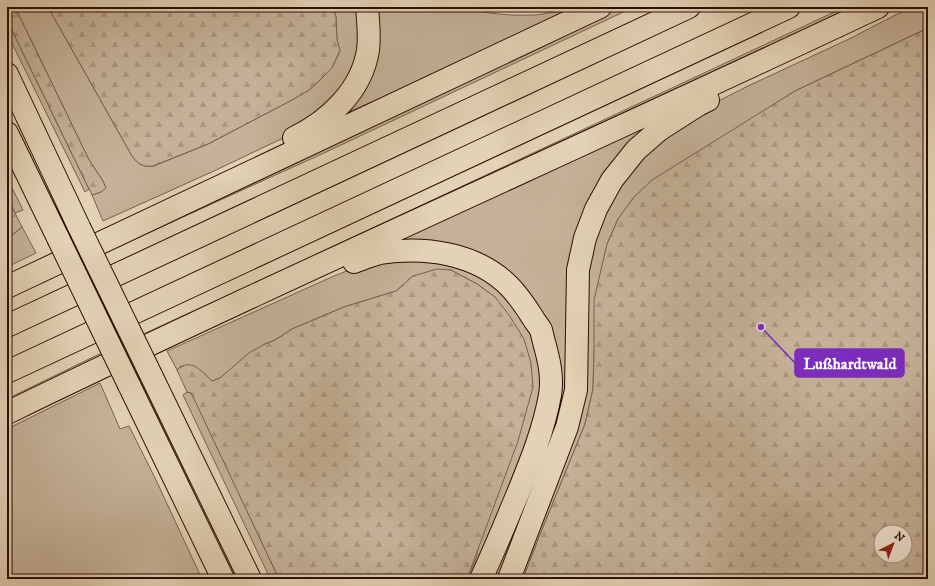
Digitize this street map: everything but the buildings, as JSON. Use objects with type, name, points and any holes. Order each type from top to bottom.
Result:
[{"type":"highway","points":[[154,218],[212,179],[305,133],[345,100],[356,83],[364,66],[368,49],[369,29],[366,7]]},
{"type":"highway","points":[[7,287],[600,7]]},
{"type":"highway","points":[[7,326],[689,7]]},
{"type":"highway","points":[[7,372],[789,7]]},
{"type":"highway","points":[[7,413],[312,269],[878,7]]},
{"type":"highway","points":[[509,579],[567,427],[576,390],[578,270],[586,238],[596,209],[612,180],[636,150],[653,135],[698,105],[753,77],[772,57]]},
{"type":"highway","points":[[8,75],[79,228],[250,575]]},
{"type":"highway","points":[[7,133],[223,579]]},
{"type":"highway","points":[[312,269],[346,265],[378,254],[408,250],[426,250],[445,253],[467,260],[490,271],[510,286],[541,330],[552,375],[547,409],[542,429],[529,465],[482,579]]},
{"type":"highway","points":[[7,422],[20,415],[46,394]]},
{"type":"highway","points":[[197,525],[212,579]]},
{"type":"green space","points":[[7,7],[15,7],[89,160],[103,181],[106,188],[101,192],[92,195],[7,20]]},
{"type":"green space","points":[[15,7],[48,7],[132,156],[137,162],[147,166],[154,166],[208,144],[309,90],[332,68],[340,51],[337,40],[336,17],[333,7],[358,7],[360,50],[344,90],[300,130],[103,221],[92,195],[101,192],[103,181],[89,160]]},
{"type":"green space","points":[[48,7],[333,7],[336,17],[337,40],[340,50],[332,68],[309,90],[208,144],[153,166],[146,166],[141,165],[132,156]]},
{"type":"green space","points":[[372,7],[463,7],[490,13],[517,15],[535,15],[566,11],[388,95],[348,112],[347,109]]},
{"type":"green space","points":[[617,7],[634,7],[324,153],[117,247],[114,242]]},
{"type":"green space","points":[[845,7],[861,7],[7,406],[7,399],[89,359]]},
{"type":"green space","points":[[911,7],[928,7],[928,28],[795,91],[634,197],[618,219],[607,244],[594,354],[593,389],[585,424],[523,579],[517,579],[546,501],[583,298],[592,234],[631,164],[683,119],[748,86],[849,39]]},
{"type":"green space","points":[[7,20],[89,189],[85,192],[7,33]]},
{"type":"green space","points":[[928,28],[928,579],[523,579],[585,424],[593,389],[594,300],[607,244],[618,219],[634,197],[652,180],[795,91]]},
{"type":"green space","points":[[650,121],[653,125],[596,187],[568,392],[501,579],[493,579],[554,415],[531,299],[401,241],[402,238]]},
{"type":"green space","points":[[7,178],[23,210],[15,213],[7,197]]},
{"type":"green space","points":[[7,197],[22,227],[7,239]]},
{"type":"green space","points":[[22,227],[36,253],[7,267],[7,239]]},
{"type":"green space","points":[[388,258],[448,261],[483,279],[502,293],[516,308],[532,335],[541,371],[540,404],[474,579],[467,579],[477,556],[495,297],[477,284],[451,270],[413,276],[396,291],[344,307],[292,329],[275,340],[265,344],[220,378],[212,381],[181,366],[177,370],[167,351],[334,276],[367,263]]},
{"type":"green space","points":[[437,269],[451,270],[477,284],[495,297],[509,315],[524,339],[531,363],[533,387],[518,441],[467,579],[279,579],[195,401],[191,393],[187,392],[177,370],[182,366],[191,365],[200,370],[212,381],[220,378],[249,353],[275,340],[292,329],[344,307],[396,291],[413,276]]},
{"type":"green space","points":[[100,383],[120,429],[129,426],[202,579],[7,579],[7,429]]},
{"type":"green space","points":[[187,392],[191,393],[195,400],[279,579],[271,579],[268,574],[183,395]]},
{"type":"place","name":"Lußhardtwald","points":[[761,327]]}]
